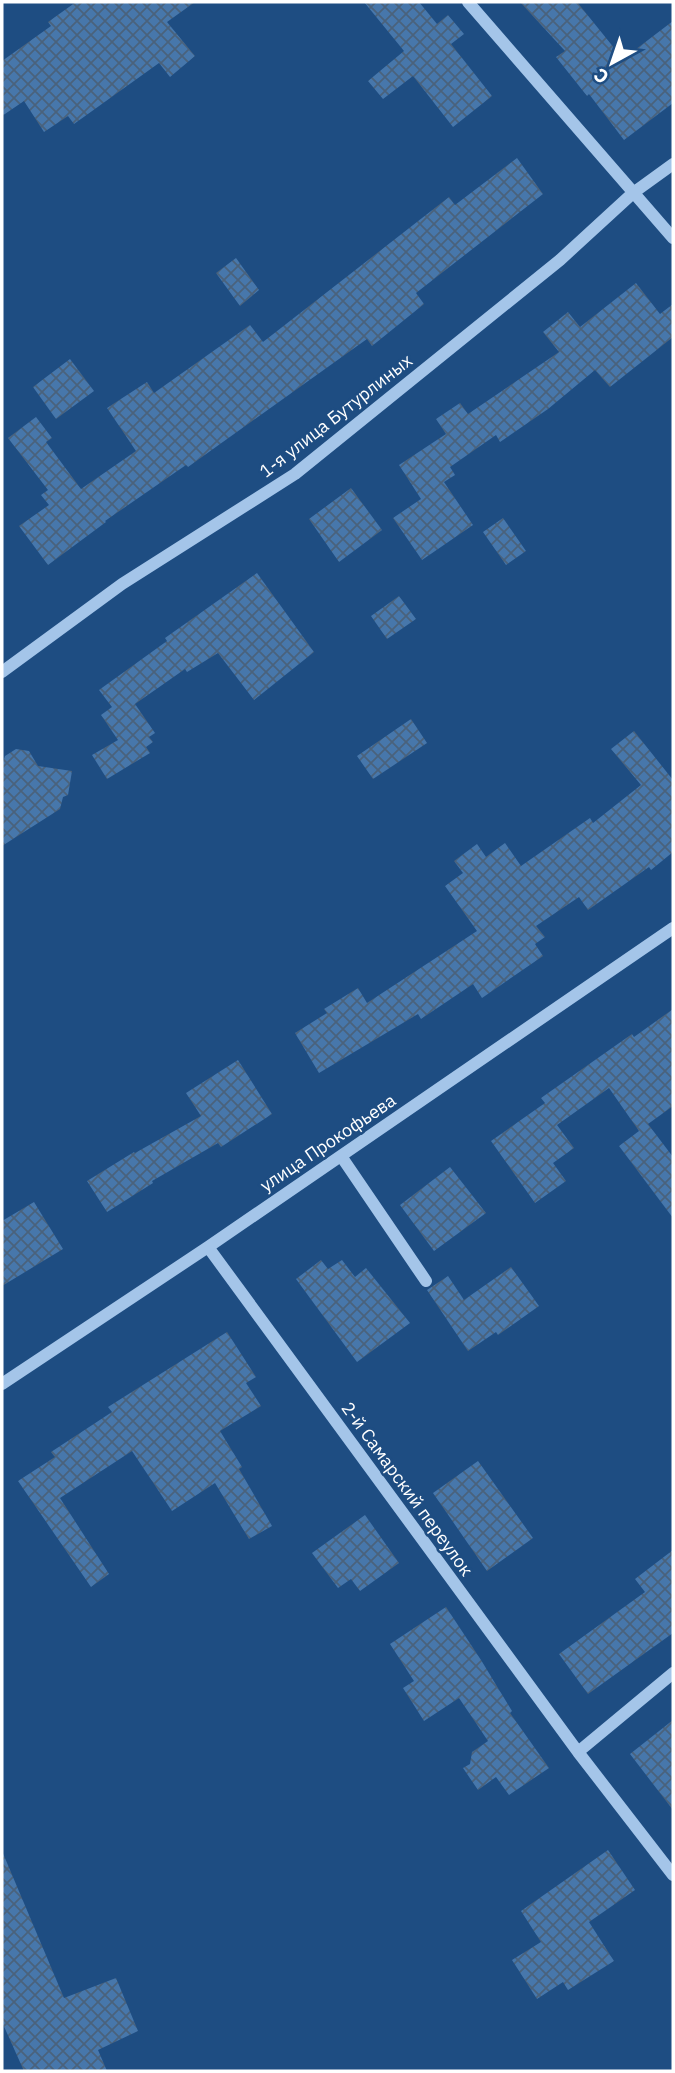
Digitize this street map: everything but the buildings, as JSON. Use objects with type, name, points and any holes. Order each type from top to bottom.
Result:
[{"type":"street","points":[[468,2],[673,238]]},
{"type":"street","name":"1-я улица Бутурлиных","points":[[2,672],[122,584],[295,474],[560,260],[633,193],[673,164]]},
{"type":"street","name":"улица Прокофьева","points":[[2,1384],[208,1247],[673,928]]},
{"type":"street","points":[[341,1156],[426,1280]]},
{"type":"street","name":"2-й Самарский переулок","points":[[208,1247],[578,1752],[673,1875]]},
{"type":"street","points":[[578,1752],[673,1673]]}]
